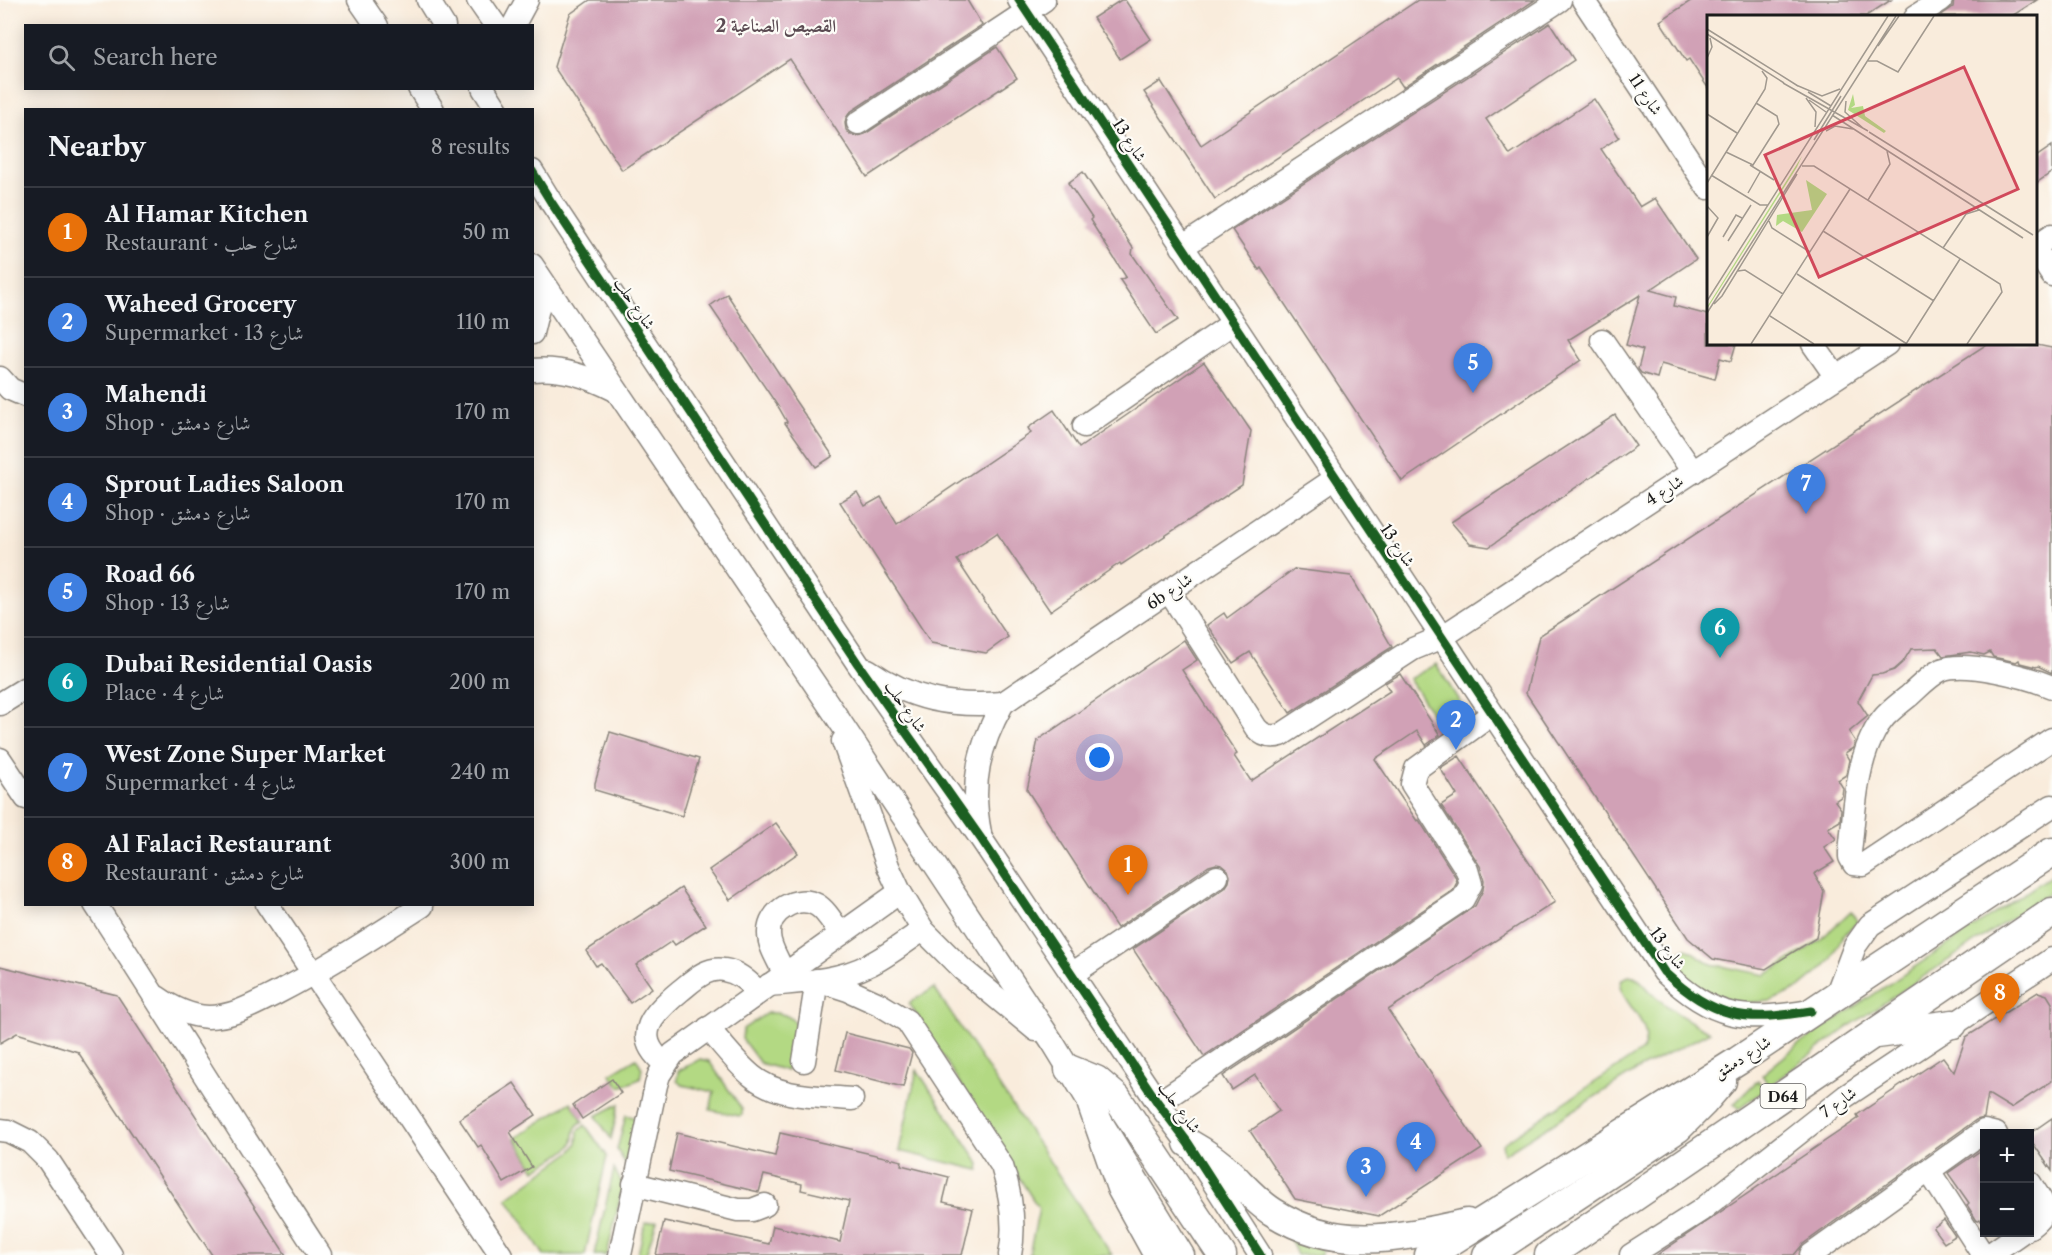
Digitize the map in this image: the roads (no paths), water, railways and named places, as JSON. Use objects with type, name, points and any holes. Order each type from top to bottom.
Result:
[{"type":"main road","name":"شارع دمشق","points":[[1429,1255],[1737,1061],[2052,852]]},
{"type":"main road","name":"D64","points":[[1549,1255],[2052,912]]},
{"type":"main road","points":[[1872,1035],[1953,1024]]},
{"type":"main road","points":[[1486,1255],[1678,1128],[1703,1103],[1737,1061]]},
{"type":"main road","points":[[1069,1069],[1103,1084],[1117,1098],[1222,1255]]},
{"type":"main road","points":[[1092,1105],[1121,1188],[1158,1255]]},
{"type":"main road","points":[[1188,1143],[1222,1166],[1253,1196],[1274,1212],[1301,1226],[1332,1237],[1359,1240],[1385,1239],[1486,1219]]},
{"type":"street","points":[[359,0],[375,24]]},
{"type":"street","points":[[428,0],[443,24]]},
{"type":"street","points":[[478,0],[495,24]]},
{"type":"street","points":[[514,24],[526,0]]},
{"type":"street","points":[[1182,247],[1560,0]]},
{"type":"street","name":"شارع 11","points":[[1583,0],[1700,157],[1707,184]]},
{"type":"street","points":[[1918,15],[1941,0]]},
{"type":"street","points":[[858,123],[1030,4]]},
{"type":"street","name":"شارع 13","points":[[1030,4],[1182,247],[1664,972],[1686,992],[1711,1007],[1743,1016],[1772,1017],[1811,1011]]},
{"type":"street","points":[[420,90],[432,108]]},
{"type":"street","points":[[484,90],[496,108]]},
{"type":"street","points":[[501,90],[503,108]]},
{"type":"street","name":"شارع حلب","points":[[534,174],[858,664],[982,840],[1158,1103],[1188,1143],[1260,1255]]},
{"type":"street","points":[[534,183],[551,202]]},
{"type":"street","points":[[2037,245],[2052,235]]},
{"type":"street","points":[[2037,252],[2052,275]]},
{"type":"street","points":[[534,325],[540,300],[536,271]]},
{"type":"street","points":[[536,271],[835,714],[1053,1043],[1183,1255]]},
{"type":"street","points":[[1084,426],[1233,323]]},
{"type":"street","points":[[1602,340],[1693,472]]},
{"type":"street","points":[[1814,345],[1836,377]]},
{"type":"street","name":"شارع 4","points":[[1169,591],[1256,728],[1270,737],[1281,735],[1413,649],[1442,638],[1885,345]]},
{"type":"street","points":[[534,370],[567,371],[616,390]]},
{"type":"street","points":[[0,378],[9,389],[24,395]]},
{"type":"street","name":"6b شارع","points":[[982,840],[976,812],[976,783],[980,755],[989,728],[1003,703],[1336,478]]},
{"type":"street","points":[[858,664],[883,681],[911,694],[941,702],[972,705],[1003,703]]},
{"type":"street","points":[[2052,687],[2000,672],[1964,666],[1951,667],[1938,672],[1883,717],[1867,750],[1862,767],[1850,852],[1851,861],[1854,864],[1863,865],[2052,739]]},
{"type":"street","points":[[0,704],[24,689]]},
{"type":"street","points":[[835,714],[867,810],[900,892],[923,930],[969,976],[1053,1043]]},
{"type":"street","points":[[1158,1103],[1463,899],[1471,884],[1467,870],[1412,784],[1413,777],[1416,769],[1492,714]]},
{"type":"street","points":[[0,759],[24,795]]},
{"type":"street","points":[[1836,996],[1854,946],[1870,925],[2052,806]]},
{"type":"street","points":[[1072,974],[1217,877]]},
{"type":"street","points":[[620,1255],[656,1085],[665,1064],[674,1054],[708,1028],[900,892]]},
{"type":"street","points":[[770,984],[771,944],[768,931],[772,919],[785,906],[803,902],[815,904],[841,934]]},
{"type":"street","points":[[96,906],[320,1255]]},
{"type":"street","points":[[268,906],[501,1255]]},
{"type":"street","points":[[154,994],[170,1005],[207,1017],[247,1008],[314,974],[422,906]]},
{"type":"street","points":[[665,1064],[658,1059],[649,1043],[649,1025],[658,1010],[699,975],[716,969],[725,970],[770,984],[817,980],[848,974],[869,965],[923,930]]},
{"type":"street","name":"شارع 7","points":[[1631,1255],[1700,1211],[1846,1096],[2052,959]]},
{"type":"street","points":[[804,1061],[817,980]]},
{"type":"street","points":[[817,980],[848,990],[879,1004],[907,1021],[1002,1166],[1010,1194],[1013,1223],[1010,1255]]},
{"type":"street","points":[[708,1028],[751,1075],[762,1083],[787,1093],[852,1098]]},
{"type":"street","points":[[0,1130],[8,1131],[30,1143],[48,1160],[111,1255]]},
{"type":"street","points":[[1811,1255],[1980,1134]]},
{"type":"street","points":[[1929,1172],[1983,1255]]},
{"type":"street","points":[[634,1184],[738,1210],[753,1210],[765,1205]]},
{"type":"street","points":[[2034,1190],[2046,1213],[2034,1224]]},
{"type":"street","points":[[1989,1255],[2016,1237]]},
{"type":"place","name":"Road 66","points":[[1473,393]]},
{"type":"place","name":"West Zone Super Market","points":[[1806,514]]},
{"type":"place","name":"Dubai Residential Oasis","points":[[1720,658]]},
{"type":"place","name":"Waheed Grocery","points":[[1456,750]]},
{"type":"place","name":"Al Hamar Kitchen","points":[[1128,895]]},
{"type":"place","name":"Al Falaci Restaurant","points":[[2000,1023]]},
{"type":"place","name":"Sprout Ladies Saloon","points":[[1416,1172]]},
{"type":"place","name":"Mahendi","points":[[1366,1197]]},
{"type":"district","name":"القصيص الصناعية 2","points":[[776,26]]}]
